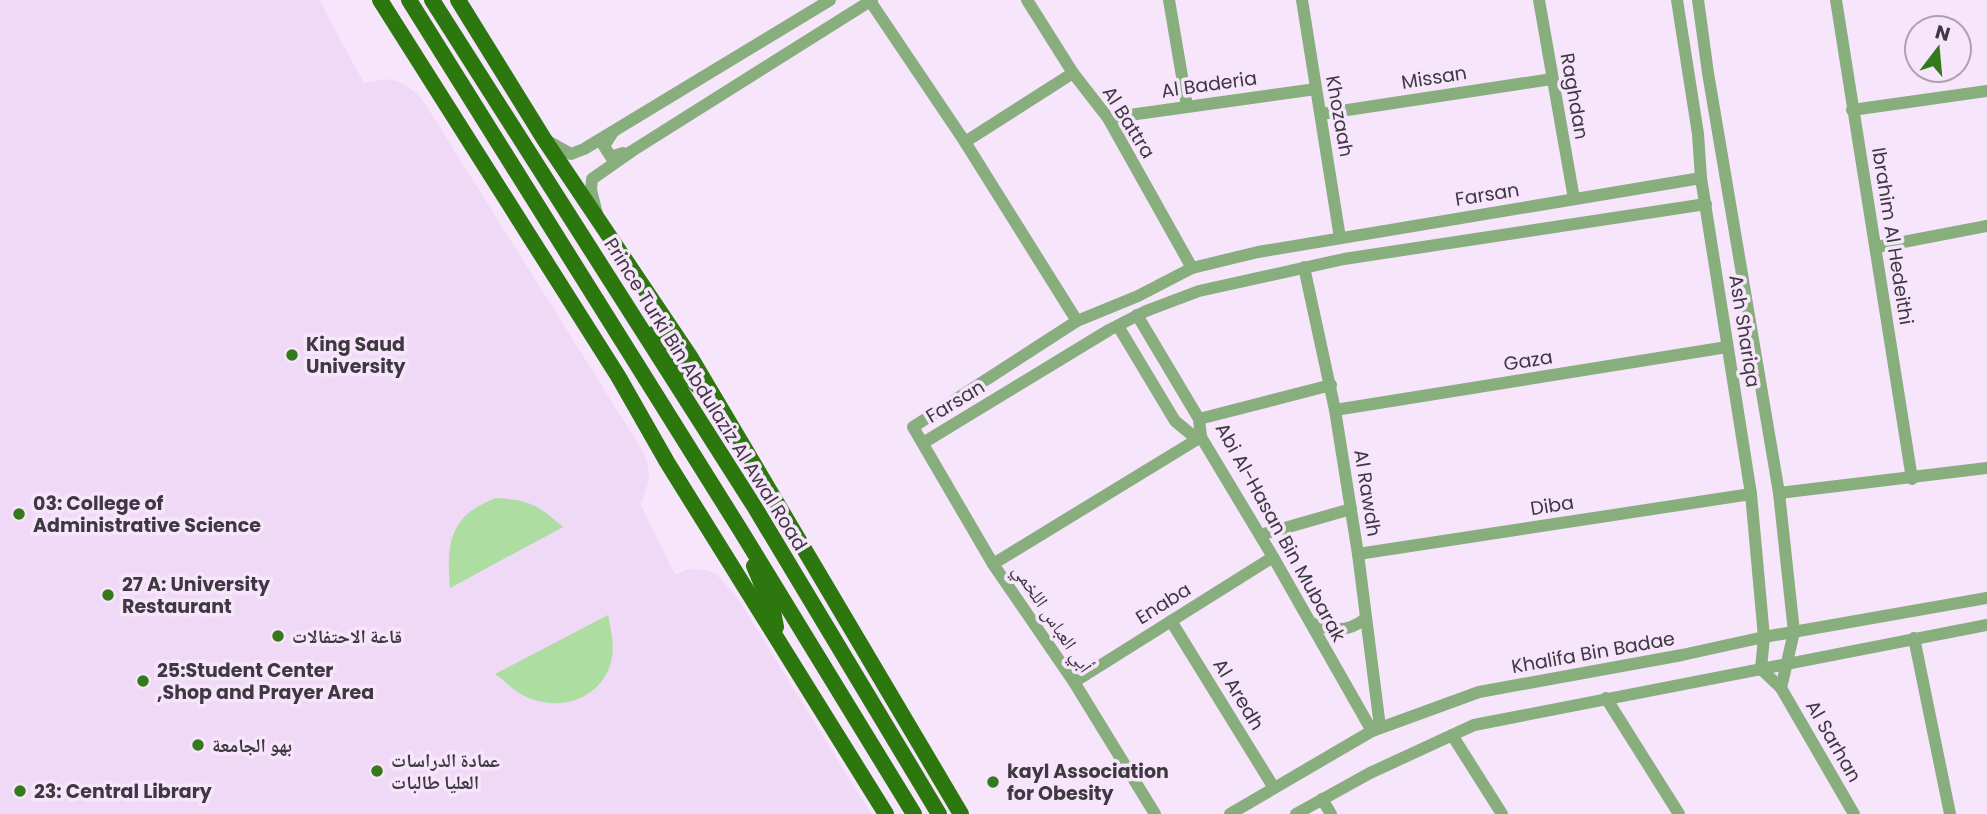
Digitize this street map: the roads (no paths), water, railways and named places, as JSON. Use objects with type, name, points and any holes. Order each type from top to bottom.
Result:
[{"type":"main road","points":[[380,0],[610,365],[667,462],[886,814]]},
{"type":"main road","points":[[409,0],[741,531],[914,814]]},
{"type":"main road","name":"Prince Turki Bin Abdulaziz Al Awal Road","points":[[432,0],[754,506],[939,814]]},
{"type":"main road","points":[[457,0],[544,139],[691,358],[961,814]]},
{"type":"main road","points":[[624,301],[657,335],[686,374],[722,410]]},
{"type":"main road","points":[[741,531],[773,611],[780,643]]},
{"type":"street","points":[[544,139],[571,154],[584,149],[830,0]]},
{"type":"street","points":[[599,221],[591,190],[592,179],[871,0],[965,142],[1076,321]]},
{"type":"street","name":"Al Battra","points":[[1027,0],[1073,73],[1108,118],[1192,268]]},
{"type":"street","points":[[1169,0],[1187,106]]},
{"type":"street","name":"Khozaah","points":[[1301,0],[1340,238]]},
{"type":"street","name":"Raghdan","points":[[1539,0],[1574,199]]},
{"type":"street","name":"Ash Shariqa","points":[[1676,0],[1751,494],[1764,637],[1760,669]]},
{"type":"street","name":"Ash Shariqa","points":[[1698,0],[1779,493],[1794,632],[1785,664]]},
{"type":"street","name":"Ibrahim Al Hedeithi","points":[[1836,0],[1912,479]]},
{"type":"street","points":[[965,142],[1073,73]]},
{"type":"street","points":[[1689,76],[1708,73]]},
{"type":"street","name":"Missan","points":[[1321,114],[1552,79]]},
{"type":"street","name":"Al Baderia","points":[[1108,118],[1316,89]]},
{"type":"street","points":[[1853,110],[1987,91]]},
{"type":"street","points":[[615,129],[604,146],[611,157],[632,151]]},
{"type":"street","name":"Farsan","points":[[1701,178],[1258,252],[1192,268],[1076,321],[913,427],[923,443],[1127,321],[1199,291],[1304,267],[1706,204]]},
{"type":"street","points":[[1877,247],[1987,226]]},
{"type":"street","name":"Al Rawdh","points":[[1304,267],[1331,385],[1351,509],[1366,618],[1376,729]]},
{"type":"street","points":[[1122,302],[1127,321],[1175,421],[1192,435],[1201,437]]},
{"type":"street","name":"Abi Al-Hasan Bin Mubarak","points":[[1127,321],[1199,419],[1201,437],[1376,729]]},
{"type":"street","name":"Gaza","points":[[1335,411],[1727,347]]},
{"type":"street","points":[[1199,419],[1331,385]]},
{"type":"street","points":[[993,564],[1201,437]]},
{"type":"street","name":"أبي العباس اللخمي","points":[[923,443],[993,564],[1073,682],[1155,814]]},
{"type":"street","points":[[1779,493],[1987,468]]},
{"type":"street","name":"Diba","points":[[1358,554],[1751,494]]},
{"type":"street","points":[[1260,535],[1351,509]]},
{"type":"street","name":"Enaba","points":[[1073,682],[1273,557]]},
{"type":"street","name":"Khalifa Bin Badae","points":[[1230,814],[1376,729],[1479,692],[1682,655],[1764,637],[1987,598]]},
{"type":"street","points":[[1311,623],[1330,631],[1355,627],[1366,618]]},
{"type":"street","name":"Al Aredh","points":[[1171,621],[1274,788]]},
{"type":"street","points":[[1296,814],[1370,773],[1474,725],[1987,625]]},
{"type":"street","points":[[1914,638],[1950,814]]},
{"type":"street","name":"Al Sarhan","points":[[1781,688],[1785,664]]},
{"type":"street","name":"Al Sarhan","points":[[1760,669],[1781,688],[1854,814]]},
{"type":"street","points":[[1606,698],[1679,814]]},
{"type":"street","points":[[1452,735],[1502,814]]},
{"type":"street","points":[[1322,799],[1331,814]]},
{"type":"place","name":"King Saud University","points":[[292,355]]},
{"type":"place","name":"03: College of Administrative Science","points":[[19,514]]},
{"type":"place","name":"27 A: University Restaurant","points":[[108,595]]},
{"type":"place","name":"قاعة الاحتفالات","points":[[278,636]]},
{"type":"place","name":"25:Student Center ,Shop and Prayer Area","points":[[143,681]]},
{"type":"place","name":"بهو الجامعة","points":[[198,745]]},
{"type":"place","name":"عمادة الدراسات العليا طالبات","points":[[377,771]]},
{"type":"place","name":"kayl Association for Obesity","points":[[993,782]]},
{"type":"place","name":"23: Central Library","points":[[20,791]]}]
